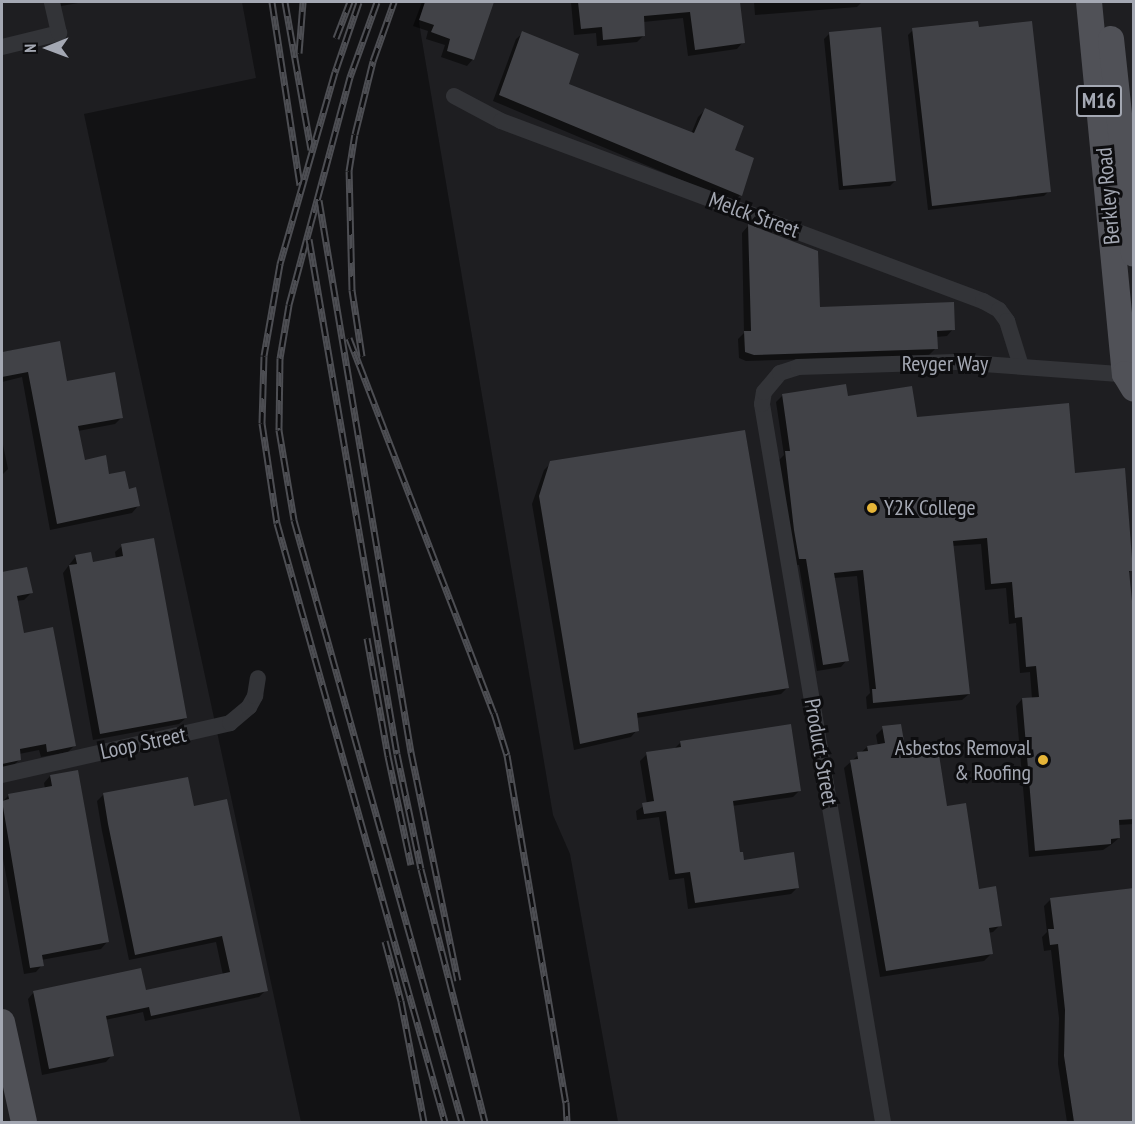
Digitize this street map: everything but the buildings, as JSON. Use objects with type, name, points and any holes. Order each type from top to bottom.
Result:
[{"type":"main road","name":"Berkley Road","points":[[1089,2],[1118,198],[1134,254]]},
{"type":"main road","name":"Berkley Road","points":[[1107,2],[1131,379]]},
{"type":"main road","points":[[2,1022],[24,1122]]},
{"type":"street","points":[[2,46],[59,33],[52,2]]},
{"type":"street","name":"Melck Street","points":[[454,96],[501,121],[983,301],[999,310],[1007,321],[1021,366]]},
{"type":"street","name":"Reyger Way","points":[[770,382],[780,373],[798,367],[956,362],[1021,366],[1131,379]]},
{"type":"street","name":"Product Street","points":[[770,382],[764,392],[762,404],[883,1122]]},
{"type":"street","name":"Loop Street","points":[[2,775],[230,723],[249,707],[255,696],[258,678]]},
{"type":"shaded area","points":[[2,2],[242,2],[256,78],[84,114],[301,1122],[2,1122]]},
{"type":"shaded area","points":[[425,2],[1133,2],[1133,1122],[618,1122],[570,854],[553,815],[419,23]]},
{"type":"railway","points":[[272,2],[300,185]]},
{"type":"railway","points":[[285,2],[311,150]]},
{"type":"railway","points":[[299,53],[303,2]]},
{"type":"railway","points":[[336,38],[350,2]]},
{"type":"railway","points":[[359,2],[335,72],[280,264],[264,356],[262,423],[277,523],[445,1122]]},
{"type":"railway","points":[[377,2],[350,77],[289,305],[280,358],[279,430],[294,520],[462,1122]]},
{"type":"railway","points":[[362,356],[352,290],[349,171],[355,134],[373,61],[394,2]]},
{"type":"railway","points":[[319,200],[411,752],[458,980]]},
{"type":"railway","points":[[309,239],[397,754],[421,869],[485,1122]]},
{"type":"railway","points":[[349,338],[494,713],[507,755],[566,1102],[567,1122]]},
{"type":"railway","points":[[367,638],[388,756],[411,865]]},
{"type":"railway","points":[[385,941],[401,1001],[424,1122]]},
{"type":"place","name":"Y2K College","points":[[872,508]]},
{"type":"place","name":"Asbestos Removal & Roofing","points":[[1043,760]]}]
